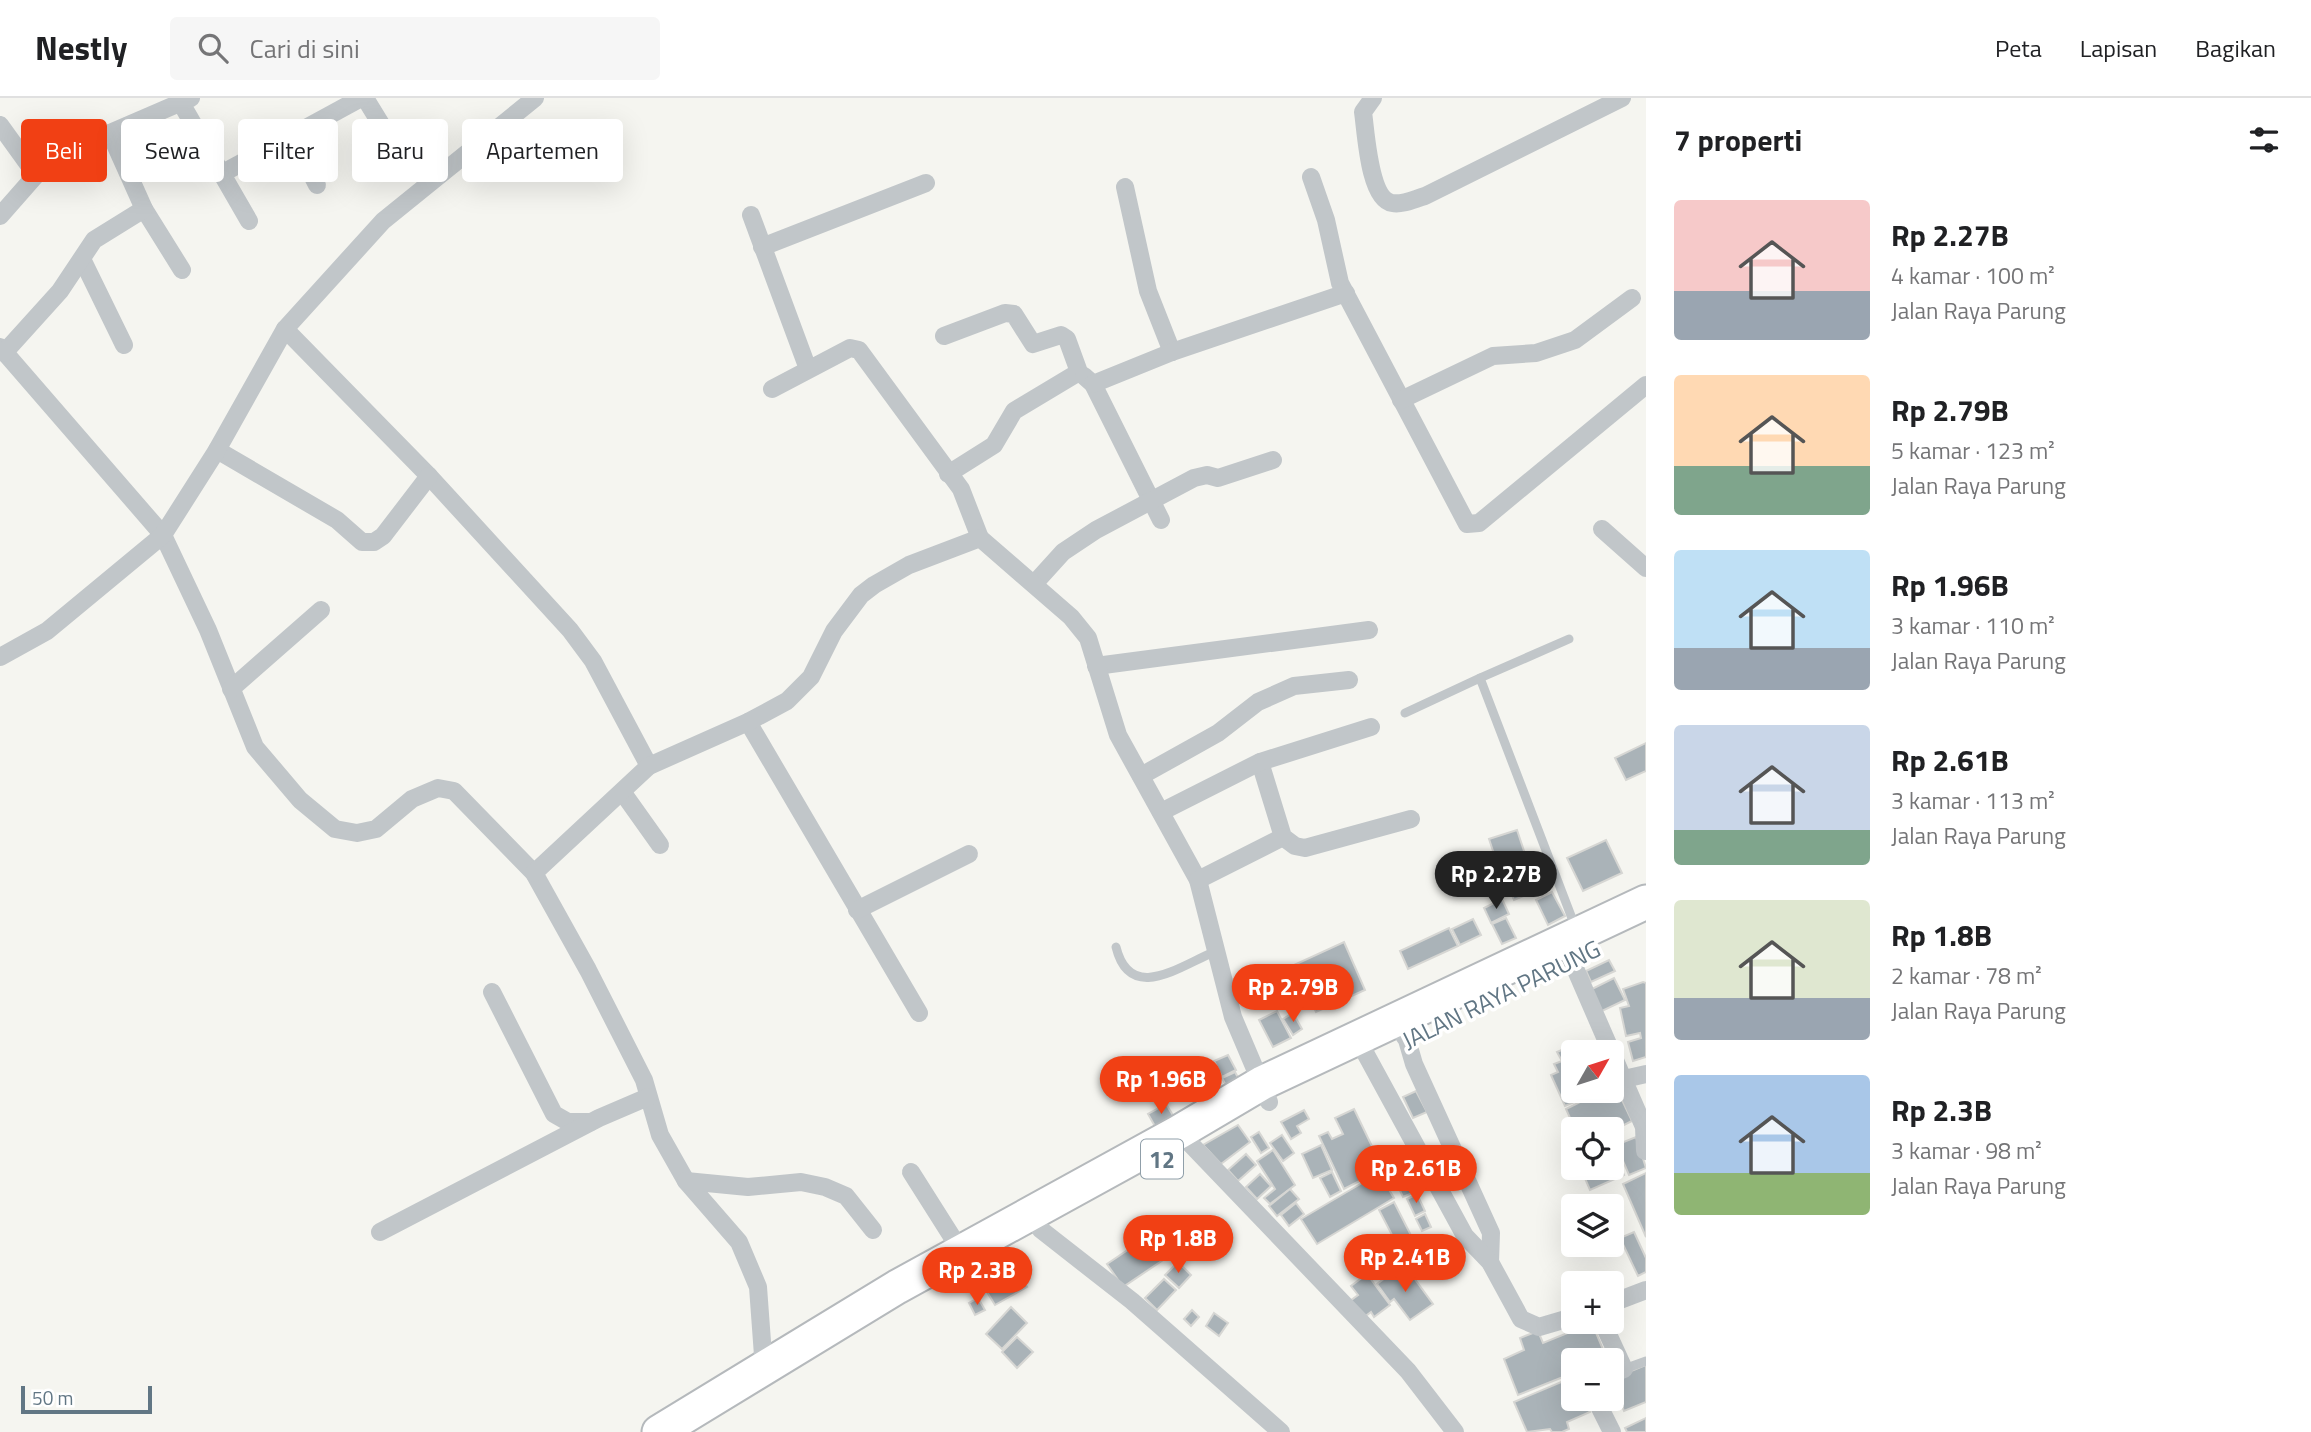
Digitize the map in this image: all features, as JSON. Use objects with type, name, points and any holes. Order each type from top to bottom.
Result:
[{"type":"highway","name":"JALAN RAYA PARUNG","points":[[1579,948],[1646,902]]},
{"type":"highway","name":"JALAN RAYA PARUNG","points":[[698,1432],[904,1296],[961,1251],[1184,1138],[1266,1093],[1579,948],[1646,925]]},
{"type":"highway","name":"JALAN RAYA PARUNG","points":[[659,1432],[765,1369],[1040,1229],[1184,1138]]},
{"type":"street","points":[[324,119],[363,98],[377,119]]},
{"type":"street","points":[[0,657],[47,631],[163,535],[218,450],[285,329],[383,220],[535,98]]},
{"type":"street","points":[[1373,98],[1363,112],[1375,185],[1380,197],[1390,203],[1424,196],[1622,98]]},
{"type":"street","points":[[107,135],[186,101],[195,119]]},
{"type":"street","points":[[0,125],[21,154]]},
{"type":"street","points":[[110,133],[144,209],[182,270]]},
{"type":"street","points":[[224,175],[249,221]]},
{"type":"street","points":[[1311,177],[1326,220],[1336,273],[1464,522],[1471,526],[1479,523],[1569,452],[1646,385]]},
{"type":"street","points":[[0,216],[30,182]]},
{"type":"street","points":[[762,247],[926,183]]},
{"type":"street","points":[[1125,187],[1148,291],[1172,352]]},
{"type":"street","points":[[144,209],[94,240],[60,291],[2,350],[163,535],[208,630],[255,747],[300,800],[335,829],[357,833],[376,829],[412,799],[438,788],[454,791],[534,873],[589,970],[644,1080],[660,1135],[686,1181],[739,1242],[751,1265],[758,1287],[765,1369]]},
{"type":"street","points":[[751,215],[808,369]]},
{"type":"street","points":[[82,260],[124,345]]},
{"type":"street","points":[[948,474],[994,445],[1014,411],[1086,378],[1346,293]]},
{"type":"street","points":[[1401,400],[1493,355],[1536,353],[1575,340],[1632,298]]},
{"type":"street","points":[[944,336],[1005,313],[1014,314],[1033,344],[1061,335],[1067,339],[1161,520]]},
{"type":"street","points":[[285,329],[429,476],[570,630],[593,661],[649,766]]},
{"type":"street","points":[[772,389],[850,348],[859,350],[961,489],[980,538],[1083,628],[1118,735],[1198,880],[1233,1017],[1266,1093]]},
{"type":"street","points":[[218,450],[337,520],[362,542],[373,542],[383,536],[429,476]]},
{"type":"street","points":[[1034,584],[1063,552],[1096,530],[1194,478],[1206,475],[1218,478],[1273,460]]},
{"type":"street","points":[[1602,529],[1646,568]]},
{"type":"street","points":[[534,873],[649,766],[748,722],[787,701],[811,677],[834,631],[861,595],[874,584],[909,565],[980,538]]},
{"type":"street","points":[[231,689],[321,610]]},
{"type":"street","points":[[1096,666],[1368,630]]},
{"type":"street","points":[[1141,776],[1218,733],[1250,706],[1265,699],[1294,686],[1349,680]]},
{"type":"street","points":[[748,722],[919,1013]]},
{"type":"street","points":[[1161,812],[1260,762],[1371,726]]},
{"type":"street","points":[[1260,762],[1283,837],[1295,846],[1306,848],[1411,819]]},
{"type":"street","points":[[623,793],[660,845]]},
{"type":"street","points":[[1198,880],[1283,837]]},
{"type":"street","points":[[857,910],[969,854]]},
{"type":"street","points":[[1579,948],[1644,1127],[1645,1151]]},
{"type":"street","points":[[492,992],[555,1114],[568,1122],[591,1122]]},
{"type":"street","points":[[1400,1031],[1491,1233],[1490,1262]]},
{"type":"street","points":[[1363,1048],[1465,1236],[1490,1262],[1521,1320],[1527,1324],[1543,1326],[1561,1321]]},
{"type":"street","points":[[1625,1079],[1646,1074]]},
{"type":"street","points":[[380,1232],[591,1122],[648,1097]]},
{"type":"street","points":[[1184,1138],[1408,1370],[1455,1432]]},
{"type":"street","points":[[911,1172],[961,1251]]},
{"type":"street","points":[[686,1181],[748,1187],[801,1182],[825,1187],[846,1196],[873,1230]]},
{"type":"street","points":[[1450,1205],[1476,1197]]},
{"type":"street","points":[[1040,1229],[1132,1301],[1282,1432]]},
{"type":"street","points":[[1624,1298],[1646,1290]]},
{"type":"street","points":[[1602,1411],[1612,1432]]},
{"type":"lane","points":[[1405,713],[1569,639]]},
{"type":"lane","points":[[1480,678],[1579,948]]},
{"type":"lane","points":[[1116,947],[1126,970],[1134,976],[1149,979],[1214,951]]},
{"type":"lane","points":[[1624,1369],[1646,1361]]},
{"type":"building","points":[[1646,743],[1646,771],[1626,780],[1615,758]]},
{"type":"building","points":[[1517,830],[1525,854],[1497,863],[1489,839]]},
{"type":"building","points":[[1606,840],[1622,873],[1583,891],[1567,858]]},
{"type":"building","points":[[1523,855],[1528,865],[1502,876],[1498,866]]},
{"type":"building","points":[[1530,866],[1540,889],[1514,900],[1504,877]]},
{"type":"building","points":[[1552,892],[1565,916],[1548,925],[1536,900]]},
{"type":"building","points":[[1502,899],[1509,914],[1491,923],[1484,908]]},
{"type":"building","points":[[1506,918],[1516,938],[1502,944],[1492,924]]},
{"type":"building","points":[[1473,919],[1481,935],[1460,945],[1452,929]]},
{"type":"building","points":[[1449,928],[1458,946],[1408,969],[1400,951]]},
{"type":"building","points":[[1344,942],[1365,990],[1316,1012],[1294,965]]},
{"type":"building","points":[[1609,960],[1615,971],[1591,982],[1586,971]]},
{"type":"building","points":[[1614,978],[1625,1000],[1600,1012],[1590,990]]},
{"type":"building","points":[[1646,983],[1646,1057],[1633,1061],[1628,1042],[1641,1038],[1640,1033],[1626,1036],[1620,1008],[1629,1006],[1623,989]]},
{"type":"building","points":[[1277,1011],[1291,1038],[1273,1047],[1259,1020]]},
{"type":"building","points":[[1293,1013],[1302,1029],[1293,1035],[1283,1019]]},
{"type":"building","points":[[1228,1055],[1236,1070],[1222,1077],[1214,1061]]},
{"type":"building","points":[[1561,1061],[1561,1097],[1551,1075],[1558,1072],[1554,1064]]},
{"type":"building","points":[[1235,1072],[1243,1087],[1230,1093],[1222,1078]]},
{"type":"building","points":[[1416,1091],[1427,1112],[1413,1118],[1403,1097]]},
{"type":"building","points":[[1578,1103],[1623,1103],[1632,1121],[1624,1125],[1624,1117],[1570,1117],[1566,1109]]},
{"type":"building","points":[[1166,1104],[1174,1117],[1156,1128],[1148,1114]]},
{"type":"building","points":[[1354,1109],[1383,1169],[1344,1189],[1319,1136],[1328,1132],[1332,1139],[1343,1134],[1335,1118]]},
{"type":"building","points":[[1304,1110],[1309,1119],[1297,1126],[1301,1133],[1291,1139],[1281,1122]]},
{"type":"building","points":[[1238,1125],[1250,1142],[1221,1164],[1203,1145]]},
{"type":"building","points":[[1259,1132],[1269,1148],[1261,1153],[1251,1137]]},
{"type":"building","points":[[1282,1135],[1294,1153],[1283,1161],[1270,1143]]},
{"type":"building","points":[[1636,1137],[1646,1168],[1629,1175],[1624,1163],[1624,1142]]},
{"type":"building","points":[[1321,1145],[1332,1170],[1313,1178],[1302,1154]]},
{"type":"building","points":[[1391,1147],[1396,1157],[1386,1161],[1382,1151]]},
{"type":"building","points":[[1273,1150],[1295,1185],[1270,1204],[1264,1198],[1275,1189],[1257,1161]]},
{"type":"building","points":[[1246,1154],[1256,1165],[1238,1181],[1228,1170]]},
{"type":"building","points":[[1401,1157],[1408,1172],[1394,1178],[1387,1164]]},
{"type":"building","points":[[1332,1172],[1341,1191],[1330,1197],[1320,1178]]},
{"type":"building","points":[[1408,1172],[1417,1191],[1403,1197],[1394,1178]]},
{"type":"building","points":[[1379,1173],[1394,1198],[1317,1244],[1301,1219]]},
{"type":"building","points":[[1646,1173],[1646,1237],[1623,1184]]},
{"type":"building","points":[[1260,1174],[1271,1186],[1257,1199],[1246,1187]]},
{"type":"building","points":[[1586,1180],[1613,1180],[1590,1190]]},
{"type":"building","points":[[1290,1189],[1299,1199],[1277,1216],[1269,1206]]},
{"type":"building","points":[[1417,1194],[1425,1211],[1415,1216],[1407,1199]]},
{"type":"building","points":[[1394,1202],[1420,1253],[1405,1260],[1379,1210]]},
{"type":"building","points":[[1296,1203],[1304,1214],[1289,1226],[1281,1215]]},
{"type":"building","points":[[1425,1214],[1431,1227],[1422,1231],[1416,1219]]},
{"type":"building","points":[[1634,1232],[1646,1258],[1646,1272],[1638,1276],[1624,1246],[1624,1236]]},
{"type":"building","points":[[1153,1233],[1169,1256],[1123,1287],[1107,1264]]},
{"type":"building","points":[[1178,1262],[1191,1275],[1179,1288],[1165,1275]]},
{"type":"building","points":[[1013,1264],[1027,1287],[995,1305],[981,1282]]},
{"type":"building","points":[[1397,1269],[1408,1283],[1414,1278],[1433,1304],[1410,1320],[1394,1299],[1390,1302],[1377,1284]]},
{"type":"building","points":[[1367,1274],[1390,1305],[1374,1317],[1371,1312],[1363,1318],[1350,1301],[1358,1295],[1351,1286]]},
{"type":"building","points":[[1164,1279],[1176,1290],[1157,1310],[1145,1298]]},
{"type":"building","points":[[978,1298],[985,1310],[975,1315],[969,1303]]},
{"type":"building","points":[[1011,1307],[1027,1323],[1002,1349],[986,1334]]},
{"type":"building","points":[[1192,1310],[1199,1317],[1191,1326],[1184,1319]]},
{"type":"building","points":[[1214,1313],[1228,1323],[1219,1336],[1206,1326]]},
{"type":"building","points":[[1538,1331],[1543,1343],[1565,1334],[1597,1334],[1602,1348],[1561,1348],[1561,1378],[1518,1395],[1504,1359],[1524,1350],[1520,1338]]},
{"type":"building","points":[[1017,1337],[1033,1352],[1017,1368],[1002,1352]]},
{"type":"building","points":[[1646,1365],[1646,1402],[1624,1411],[1624,1374]]},
{"type":"building","points":[[1561,1382],[1561,1411],[1590,1412],[1567,1422],[1569,1429],[1562,1432],[1552,1432],[1550,1429],[1527,1432],[1514,1402]]},
{"type":"building","points":[[1646,1418],[1646,1432],[1627,1432],[1625,1428]]}]
